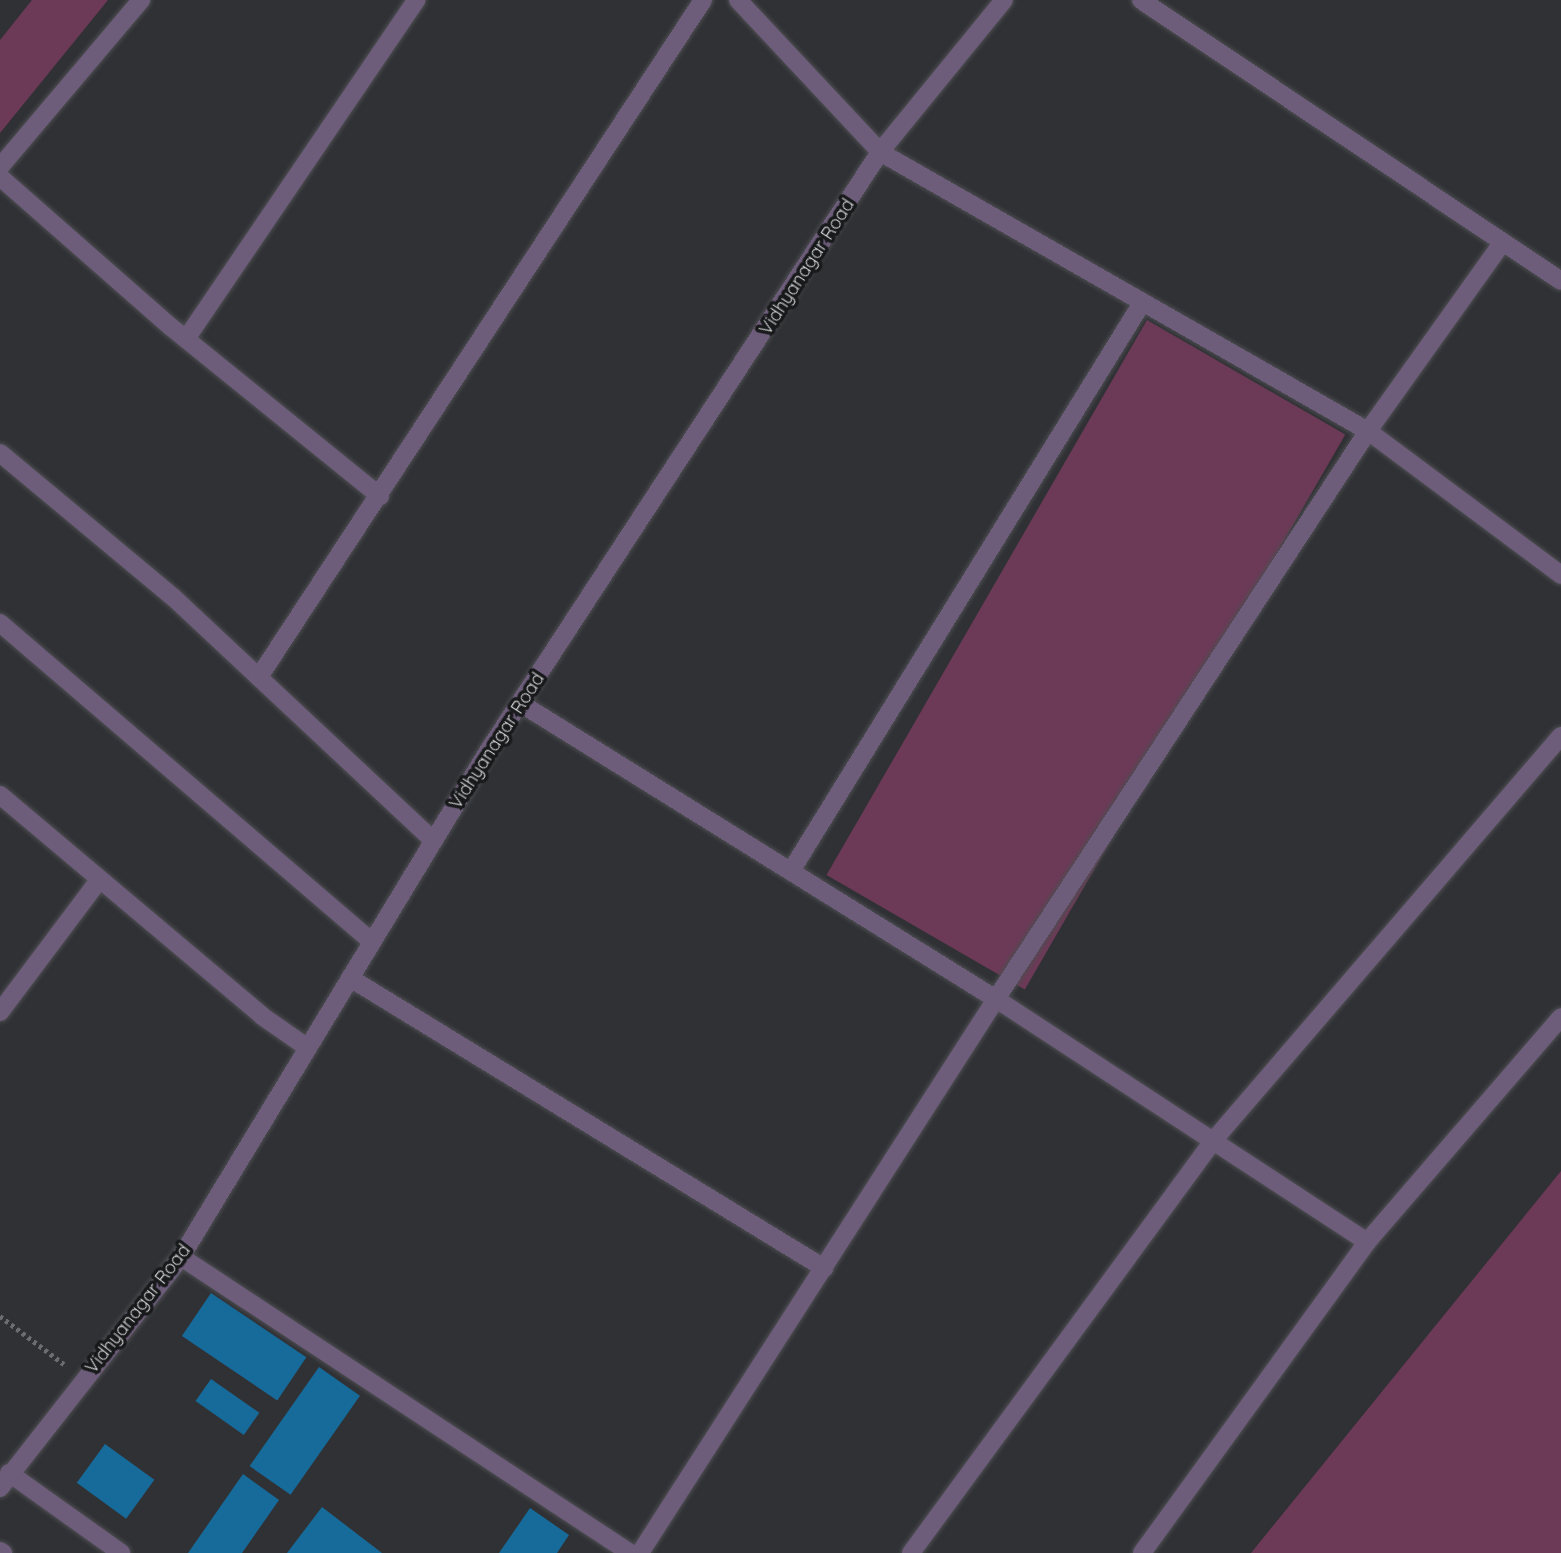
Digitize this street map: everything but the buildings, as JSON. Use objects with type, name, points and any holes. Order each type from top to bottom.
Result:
[{"type":"street","points":[[0,167],[141,0]]},
{"type":"street","points":[[186,340],[416,0]]},
{"type":"street","points":[[259,677],[380,496],[543,240],[703,0]]},
{"type":"street","points":[[738,0],[880,152],[1368,431],[1561,575]]},
{"type":"street","name":"Vidhyanagar Road","points":[[5,1481],[181,1256],[520,703],[880,152],[1004,0]]},
{"type":"street","points":[[1141,0],[1561,281]]},
{"type":"street","points":[[0,177],[186,340],[380,496]]},
{"type":"street","points":[[640,1553],[996,999],[1368,431],[1503,242]]},
{"type":"street","points":[[791,871],[1142,303]]},
{"type":"street","points":[[0,453],[173,597],[434,841]]},
{"type":"street","points":[[0,623],[372,942]]},
{"type":"street","points":[[520,703],[996,999],[1367,1242]]},
{"type":"street","points":[[911,1553],[1213,1141],[1561,736]]},
{"type":"street","points":[[0,795],[262,1016],[308,1048]]},
{"type":"street","points":[[0,1012],[100,879]]},
{"type":"street","points":[[350,978],[824,1268]]},
{"type":"street","points":[[1142,1553],[1367,1242],[1561,1017]]},
{"type":"street","points":[[181,1256],[630,1553]]},
{"type":"street","points":[[5,1481],[121,1553]]},
{"type":"path","points":[[0,1316],[64,1364]]},
{"type":"shaded area","points":[[32,0],[108,0],[0,133],[0,40]]},
{"type":"shaded area","points":[[1147,320],[1345,434],[1025,990],[827,875]]},
{"type":"shaded area","points":[[1561,1171],[1561,1553],[1251,1553]]}]
